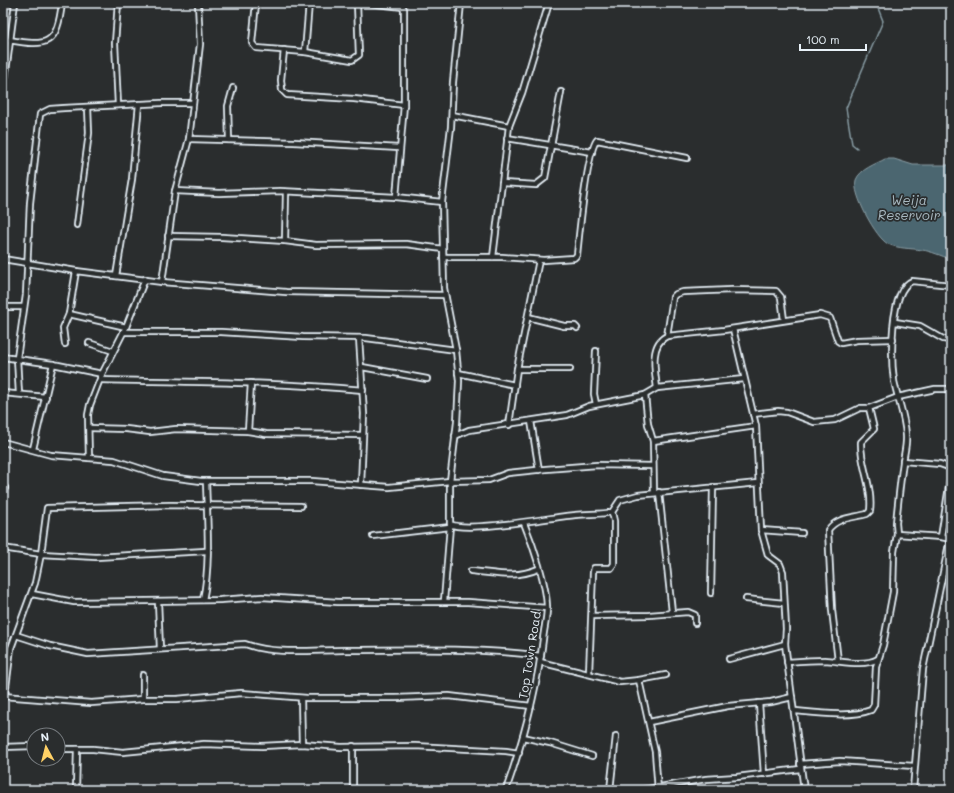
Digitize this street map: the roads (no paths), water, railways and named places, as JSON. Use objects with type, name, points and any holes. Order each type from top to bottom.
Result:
[{"type":"street","points":[[3,94],[15,3]]},
{"type":"street","points":[[9,40],[40,44],[47,41],[59,26],[62,3]]},
{"type":"street","points":[[118,3],[115,43],[118,105]]},
{"type":"street","points":[[162,282],[175,191],[189,139],[200,44],[198,3]]},
{"type":"street","points":[[256,3],[252,43],[256,48],[305,52],[352,60],[358,58],[359,55],[357,3]]},
{"type":"street","points":[[305,52],[308,3]]},
{"type":"street","points":[[368,3],[404,8],[404,105],[399,148],[396,197]]},
{"type":"street","points":[[444,601],[450,526],[450,481],[454,436],[457,422],[458,373],[456,350],[444,295],[442,202],[452,115],[452,82],[461,3]]},
{"type":"street","points":[[493,257],[509,126],[524,86],[549,3]]},
{"type":"street","points":[[284,50],[281,80],[282,90],[287,95],[354,99],[404,105]]},
{"type":"street","points":[[229,140],[228,106],[233,88]]},
{"type":"street","points":[[502,183],[536,184],[542,182],[547,172],[561,92]]},
{"type":"street","points":[[19,394],[17,358],[24,306],[28,263],[30,203],[40,114],[50,109],[139,104],[193,103]]},
{"type":"street","points":[[116,276],[132,179],[139,104]]},
{"type":"street","points":[[77,225],[89,133],[88,107]]},
{"type":"street","points":[[452,115],[509,126]]},
{"type":"street","points":[[507,138],[592,152]]},
{"type":"street","points":[[189,139],[399,148]]},
{"type":"street","points":[[443,257],[493,257],[539,260],[570,259],[577,255],[580,223],[595,142],[601,140],[646,151],[687,158]]},
{"type":"street","points":[[175,191],[219,193],[286,192],[396,197],[442,202]]},
{"type":"street","points":[[285,241],[286,192]]},
{"type":"street","points":[[168,236],[222,237],[285,241],[316,245],[406,244],[443,249]]},
{"type":"street","points":[[3,259],[76,271],[162,282],[286,292],[444,295]]},
{"type":"street","points":[[509,424],[517,369],[539,260]]},
{"type":"street","points":[[65,344],[63,328],[69,314],[76,271]]},
{"type":"street","points":[[89,458],[89,410],[102,374],[126,326],[145,279]]},
{"type":"street","points":[[794,711],[843,713],[871,710],[874,705],[878,659],[883,645],[893,592],[894,552],[897,534],[896,523],[907,437],[892,362],[893,339],[899,295],[909,282],[916,280],[951,285]]},
{"type":"street","points":[[667,336],[673,297],[676,294],[683,292],[732,290],[776,291],[781,297],[784,320]]},
{"type":"street","points":[[3,307],[24,306]]},
{"type":"street","points":[[69,314],[126,326]]},
{"type":"street","points":[[657,388],[656,347],[659,340],[667,336],[733,329],[812,315],[826,316],[830,318],[838,341],[841,343],[857,340],[893,339]]},
{"type":"street","points":[[528,317],[564,326],[575,326],[578,328]]},
{"type":"street","points":[[895,322],[920,326],[943,339],[951,340]]},
{"type":"street","points":[[733,329],[756,426],[761,530],[768,555],[780,564],[783,572],[786,629],[785,644],[804,790]]},
{"type":"street","points":[[123,332],[221,332],[360,338],[386,340],[456,350]]},
{"type":"street","points":[[360,338],[364,414],[361,485]]},
{"type":"street","points":[[89,343],[113,351]]},
{"type":"street","points":[[596,351],[594,389],[596,404]]},
{"type":"street","points":[[3,357],[53,364],[102,374]]},
{"type":"street","points":[[33,449],[53,364]]},
{"type":"street","points":[[362,367],[427,379]]},
{"type":"street","points":[[517,369],[570,369]]},
{"type":"street","points":[[458,373],[515,385]]},
{"type":"street","points":[[454,436],[469,430],[567,415],[596,404],[645,395],[657,388],[744,379]]},
{"type":"street","points":[[100,380],[251,383],[363,390]]},
{"type":"street","points":[[248,431],[251,383]]},
{"type":"street","points":[[753,414],[783,411],[814,422],[835,420],[860,408],[870,408],[898,397],[935,389],[951,389]]},
{"type":"street","points":[[3,393],[46,397]]},
{"type":"street","points":[[645,395],[648,424],[653,441],[653,466],[672,612]]},
{"type":"street","points":[[838,661],[832,610],[828,530],[834,523],[867,514],[870,511],[869,480],[861,452],[861,442],[874,429],[870,408]]},
{"type":"street","points":[[531,421],[539,470]]},
{"type":"street","points":[[653,441],[756,426]]},
{"type":"street","points":[[89,428],[126,429],[150,432],[176,429],[248,431],[266,434],[363,435]]},
{"type":"street","points":[[3,442],[51,455],[119,461],[174,478],[206,481],[305,481],[389,487],[450,481],[489,480],[508,473],[598,465],[653,466]]},
{"type":"street","points":[[903,461],[940,464],[951,468]]},
{"type":"street","points":[[941,536],[951,474]]},
{"type":"street","points":[[203,600],[206,584],[206,552],[208,531],[206,481]]},
{"type":"street","points":[[589,673],[594,568],[611,568],[614,564],[614,521],[612,512],[620,500],[657,493],[758,483]]},
{"type":"street","points":[[711,593],[713,487]]},
{"type":"street","points":[[301,506],[207,505],[48,508],[41,554],[32,594],[9,658],[4,696],[83,702],[177,699],[241,693],[301,698],[396,698],[449,696],[531,706]]},
{"type":"street","points":[[373,536],[450,526],[467,527],[612,512]]},
{"type":"street","name":"Top Town Road","points":[[506,790],[519,754],[531,706],[541,656],[547,608],[538,569],[524,522]]},
{"type":"street","points":[[761,530],[802,533]]},
{"type":"street","points":[[897,534],[941,536],[950,539],[923,669],[918,749],[914,766],[913,790]]},
{"type":"street","points":[[3,548],[41,554],[96,557],[206,552]]},
{"type":"street","points":[[471,571],[505,576],[531,572],[538,569]]},
{"type":"street","points":[[32,594],[74,602],[203,600],[262,597],[338,602],[444,601],[547,608]]},
{"type":"street","points":[[746,599],[784,602]]},
{"type":"street","points":[[158,601],[160,649]]},
{"type":"street","points":[[592,616],[649,615],[672,612],[692,612],[695,615],[695,623]]},
{"type":"street","points":[[16,635],[50,646],[88,654],[245,644],[254,647],[281,650],[420,648],[444,651],[511,652],[541,656]]},
{"type":"street","points":[[729,659],[785,644]]},
{"type":"street","points":[[787,662],[838,661],[861,663],[873,662],[878,659]]},
{"type":"street","points":[[540,662],[589,673],[613,681],[639,680],[666,675]]},
{"type":"street","points":[[143,675],[143,699]]},
{"type":"street","points":[[639,680],[655,752],[658,789]]},
{"type":"street","points":[[649,722],[728,706],[759,703],[792,697]]},
{"type":"street","points":[[301,698],[302,744]]},
{"type":"street","points":[[759,703],[764,774]]},
{"type":"street","points":[[610,790],[616,736]]},
{"type":"street","points":[[523,737],[550,743],[592,756]]},
{"type":"street","points":[[66,748],[123,752],[204,744],[262,746],[302,744],[415,746],[506,751],[519,754]]},
{"type":"street","points":[[3,747],[26,746]]},
{"type":"street","points":[[353,746],[353,790]]},
{"type":"street","points":[[76,790],[77,749]]},
{"type":"street","points":[[643,790],[658,789],[706,779],[764,774],[834,760],[914,766]]},
{"type":"water","name":"Weija Reservoir","points":[[885,159],[894,159],[913,165],[951,165],[951,259],[932,252],[892,246],[883,240],[877,233],[861,205],[856,187],[856,180],[865,170]]},
{"type":"waterway","points":[[857,148],[852,144],[846,108],[883,21],[876,3]]}]
